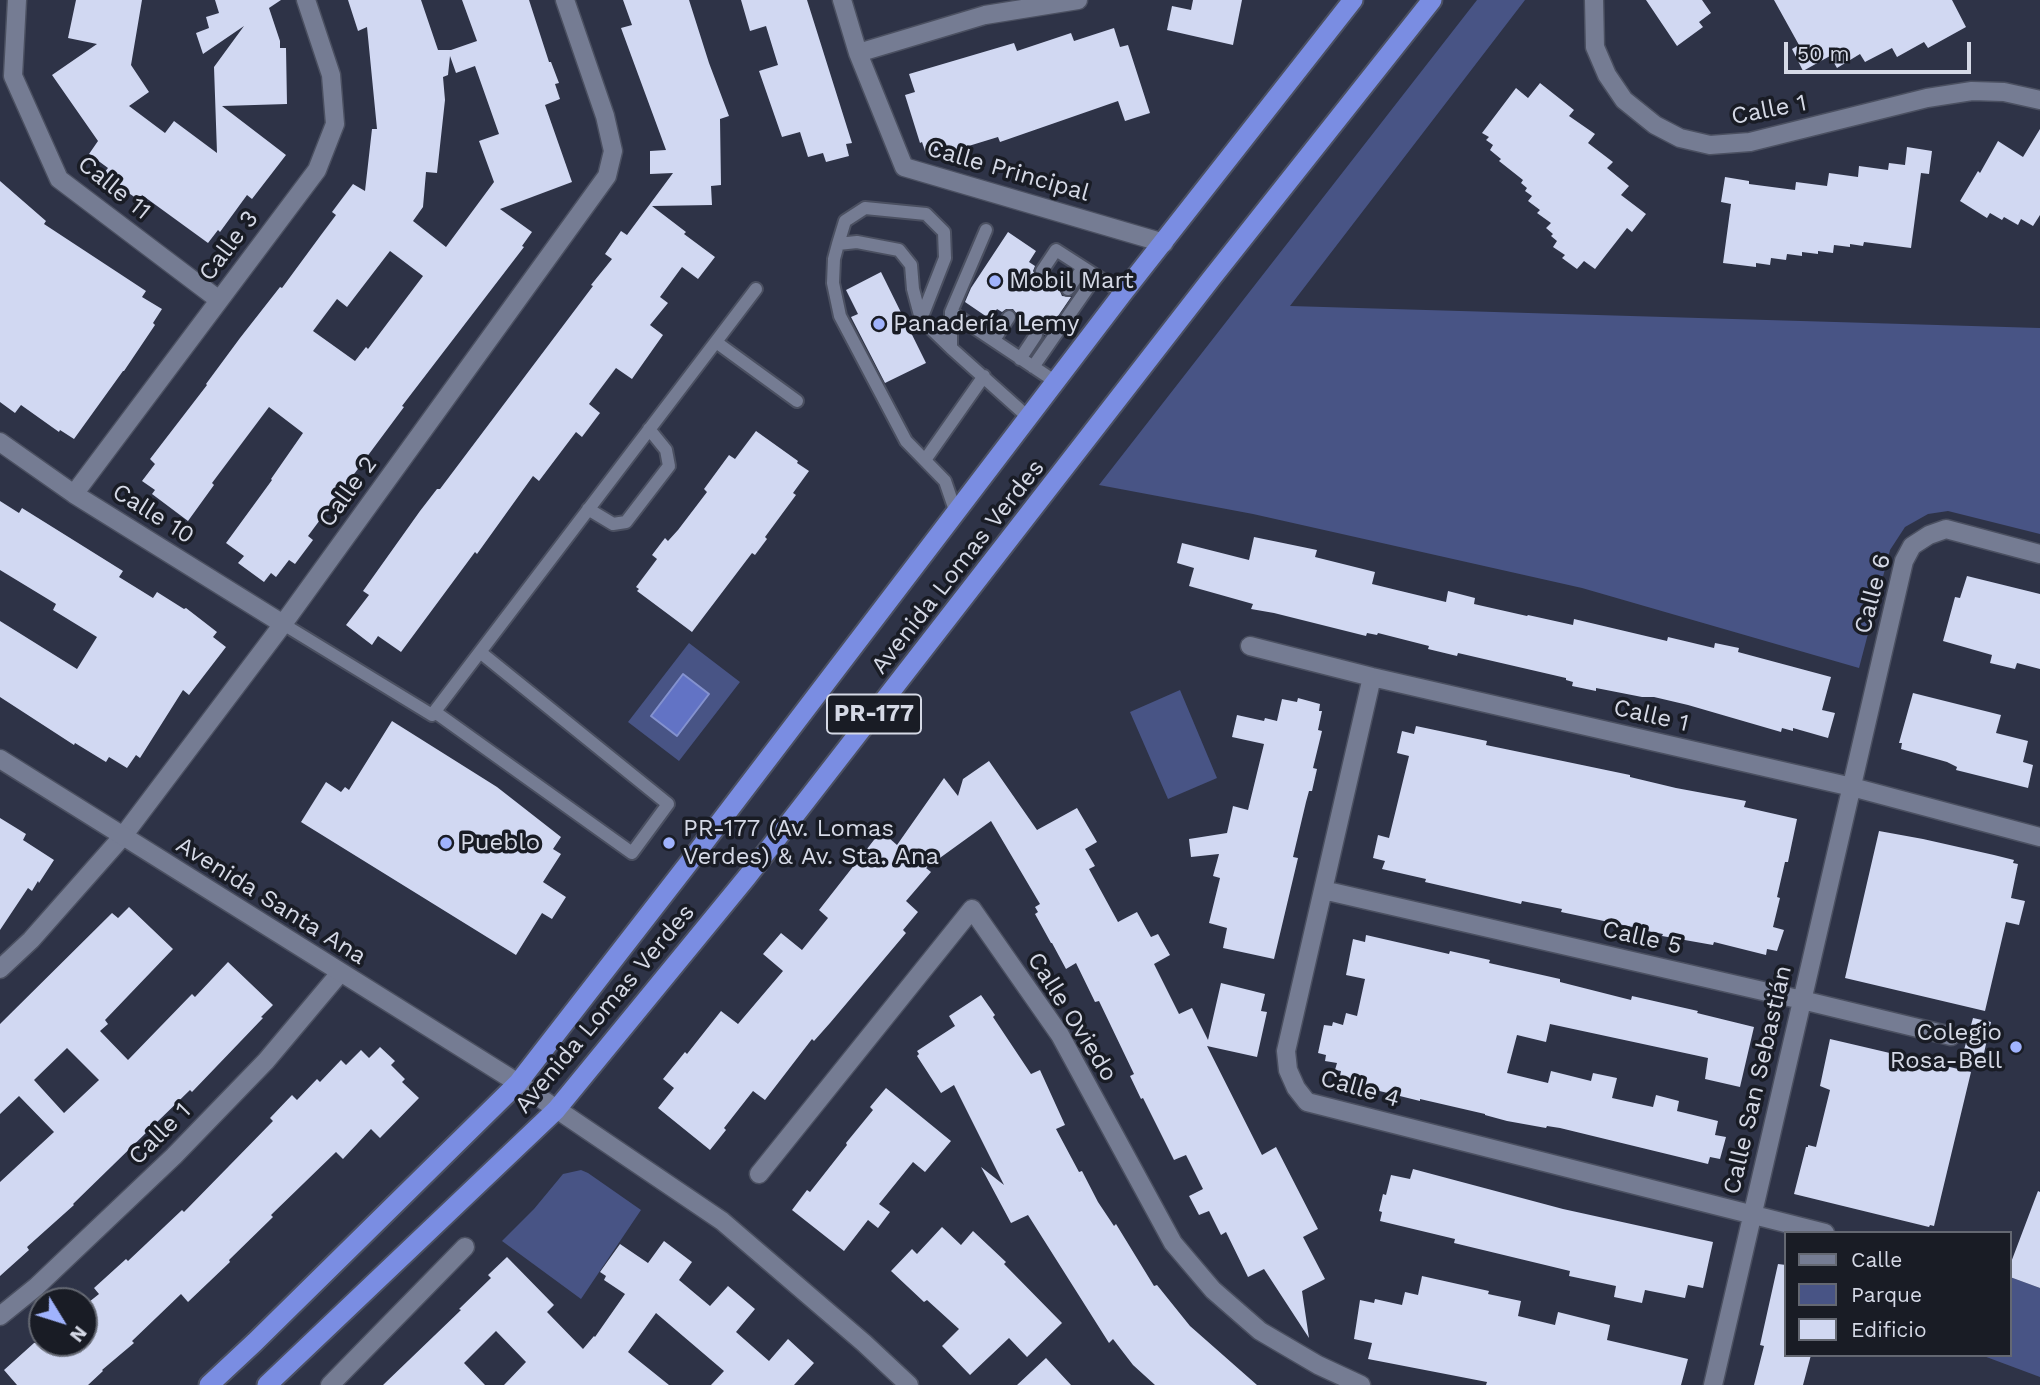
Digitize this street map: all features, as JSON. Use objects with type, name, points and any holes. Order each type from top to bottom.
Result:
[{"type":"highway","name":"Avenida Lomas Verdes","points":[[209,1385],[518,1083],[1124,293],[1353,0]]},
{"type":"highway","name":"Avenida Lomas Verdes","points":[[267,1385],[556,1110],[756,866],[1432,0]]},
{"type":"street","name":"Calle 11","points":[[18,0],[13,76],[59,179],[219,300]]},
{"type":"street","name":"Calle 3","points":[[74,494],[317,170],[335,124],[331,75],[306,0]]},
{"type":"street","name":"Calle 2","points":[[0,969],[31,940],[123,836],[283,624],[607,176],[613,151],[605,116],[565,0]]},
{"type":"street","name":"Calle Principal","points":[[842,0],[858,53],[904,167],[1164,243]]},
{"type":"street","points":[[858,53],[985,15],[1078,0]]},
{"type":"street","name":"Calle 1","points":[[1594,0],[1595,47],[1607,75],[1624,100],[1655,125],[1680,138],[1710,145],[1750,142],[1927,98],[1972,91],[2004,92],[2040,100]]},
{"type":"street","name":"Calle 10","points":[[0,442],[74,494],[283,624]]},
{"type":"street","name":"Calle 6","points":[[1852,787],[1904,561],[1912,546],[1929,534],[1946,529],[2040,554]]},
{"type":"street","name":"Calle 1","points":[[1250,646],[1372,677],[1852,787],[2040,837]]},
{"type":"street","name":"Calle 4","points":[[1372,677],[1286,1051],[1288,1070],[1296,1088],[1307,1102],[1817,1231]]},
{"type":"street","name":"Avenida Santa Ana","points":[[0,759],[518,1083],[722,1221],[909,1385]]},
{"type":"street","name":"Calle San Sebastián","points":[[1713,1385],[1852,787]]},
{"type":"street","name":"Calle 5","points":[[1323,890],[1951,1035]]},
{"type":"street","name":"Calle Oviedo","points":[[759,1174],[972,909],[1060,1035],[1174,1243],[1213,1290],[1260,1331],[1318,1365],[1361,1385]]},
{"type":"street","name":"Calle 1","points":[[0,1316],[36,1287],[174,1156],[266,1061],[340,973]]},
{"type":"street","points":[[330,1385],[465,1247]]},
{"type":"lane","points":[[920,319],[946,258],[944,232],[926,214],[865,208],[845,221],[834,259],[833,283],[840,316],[906,441],[945,481],[956,513]]},
{"type":"lane","points":[[951,348],[951,312],[986,230]]},
{"type":"lane","points":[[838,244],[857,242],[899,250],[911,265],[920,319],[1029,418]]},
{"type":"lane","points":[[1042,271],[1056,250],[1124,293]]},
{"type":"lane","points":[[1068,289],[1083,268]]},
{"type":"lane","points":[[1033,367],[1096,276]]},
{"type":"lane","points":[[283,624],[432,715],[756,289]]},
{"type":"lane","points":[[951,312],[1056,383]]},
{"type":"lane","points":[[994,340],[1010,317]]},
{"type":"lane","points":[[1020,359],[1036,335]]},
{"type":"lane","points":[[716,342],[797,401]]},
{"type":"lane","points":[[925,460],[984,376]]},
{"type":"lane","points":[[588,509],[613,524],[626,522],[669,466],[666,450],[649,429]]},
{"type":"lane","points":[[435,712],[632,853],[668,804],[480,652]]},
{"type":"green space","points":[[1477,0],[1525,0],[1290,306],[2040,328],[2040,534],[1948,511],[1928,514],[1905,527],[1890,550],[1859,668],[1582,588],[1253,514],[1099,485]]},
{"type":"green space","points":[[689,643],[740,682],[679,761],[628,722]]},
{"type":"green space","points":[[1180,690],[1217,778],[1168,799],[1130,712]]},
{"type":"green space","points":[[581,1170],[641,1210],[581,1299],[502,1241],[534,1209],[563,1174]]},
{"type":"green space","points":[[2012,1278],[2040,1288],[2040,1377],[1986,1357],[2012,1357]]},
{"type":"shaded area","points":[[683,674],[709,694],[677,736],[651,716]]},
{"type":"building","points":[[76,0],[142,0],[131,65],[149,92],[129,106],[165,133],[174,121],[217,153],[214,67],[244,26],[203,54],[196,33],[209,28],[206,17],[219,13],[215,0],[281,0],[269,8],[280,48],[286,48],[287,104],[222,106],[286,155],[252,199],[247,195],[220,232],[218,230],[208,243],[142,195],[139,200],[121,188],[122,186],[104,173],[108,168],[89,154],[98,141],[52,75],[97,44],[68,38]]},
{"type":"building","points":[[348,0],[421,0],[438,50],[451,50],[477,41],[462,0],[529,0],[549,62],[559,83],[555,84],[560,99],[545,105],[572,182],[500,209],[532,232],[522,246],[524,247],[402,406],[404,407],[308,536],[313,540],[295,564],[289,560],[276,577],[271,573],[264,582],[238,563],[244,556],[226,543],[303,433],[269,407],[212,483],[214,485],[188,521],[152,494],[155,490],[142,481],[155,464],[150,459],[336,215],[332,212],[353,184],[365,191],[372,129],[377,129],[367,27],[358,31]],"holes":[[[450,56],[456,73],[475,66],[499,134],[479,141],[494,182],[446,247],[413,221],[423,207],[426,172],[437,173],[445,100],[443,77],[448,75]],[[390,251],[423,276],[368,349],[366,347],[355,361],[313,331],[337,299],[347,307]]]},
{"type":"building","points":[[623,0],[689,0],[729,116],[720,119],[721,185],[711,186],[712,205],[652,206],[715,257],[698,279],[682,267],[660,297],[668,303],[650,325],[663,335],[632,379],[616,368],[589,404],[600,413],[582,437],[576,432],[539,481],[533,476],[401,652],[378,636],[372,645],[346,625],[369,595],[363,591],[420,511],[437,489],[440,489],[593,286],[591,285],[612,259],[605,254],[621,231],[627,235],[673,173],[650,174],[650,151],[666,150],[621,28],[632,25]]},
{"type":"building","points":[[741,0],[807,0],[852,143],[846,144],[849,156],[826,162],[823,153],[808,157],[800,132],[782,137],[759,71],[778,65],[766,26],[750,31]]},
{"type":"building","points":[[1193,0],[1242,0],[1233,45],[1167,30],[1172,6],[1191,10]]},
{"type":"building","points":[[1646,0],[1702,0],[1711,13],[1699,22],[1703,27],[1677,46]]},
{"type":"building","points":[[1774,0],[1952,0],[1966,27],[1928,48],[1924,42],[1897,57],[1892,48],[1865,62],[1860,54],[1837,68],[1830,56],[1803,71],[1792,49],[1799,45]]},
{"type":"building","points":[[1114,28],[1120,47],[1128,45],[1150,113],[1125,121],[1118,101],[1000,142],[998,137],[949,152],[947,147],[926,154],[905,95],[915,92],[909,74],[1014,43],[1017,51],[1071,33],[1074,41]]},
{"type":"building","points":[[1540,83],[1574,110],[1569,116],[1595,134],[1588,143],[1613,162],[1607,168],[1629,186],[1621,195],[1646,214],[1632,232],[1627,228],[1595,269],[1584,261],[1577,269],[1562,258],[1565,255],[1553,247],[1557,241],[1546,228],[1551,223],[1537,213],[1540,210],[1528,201],[1532,196],[1525,191],[1527,188],[1521,183],[1523,180],[1499,161],[1501,159],[1490,150],[1493,145],[1486,140],[1489,137],[1482,133],[1516,88],[1528,98]]},
{"type":"building","points":[[2040,129],[2040,215],[2033,226],[2021,219],[2018,225],[1990,213],[1987,218],[1960,201],[1998,141],[2023,157]]},
{"type":"building","points":[[1907,147],[1932,151],[1929,174],[1921,173],[1911,248],[1864,242],[1863,246],[1834,245],[1833,253],[1802,252],[1802,256],[1787,254],[1786,260],[1771,258],[1770,265],[1756,263],[1756,267],[1723,263],[1731,204],[1721,202],[1725,177],[1749,181],[1749,184],[1795,190],[1796,182],[1827,186],[1829,173],[1858,177],[1859,166],[1888,170],[1889,163],[1905,165]]},
{"type":"building","points":[[0,181],[46,221],[44,224],[146,291],[142,297],[162,309],[153,323],[155,325],[124,371],[74,439],[60,430],[59,432],[21,405],[15,413],[0,402]]},
{"type":"building","points":[[1008,232],[1036,251],[1029,262],[1035,266],[1033,271],[1037,278],[1042,280],[1049,276],[1061,284],[1059,289],[1062,296],[1071,297],[1045,335],[1040,327],[1029,330],[1016,322],[1017,314],[1013,309],[1002,312],[997,309],[990,319],[965,302],[971,288]]},
{"type":"building","name":"Panadería Lemy","points":[[881,272],[926,363],[885,383],[851,317],[858,314],[846,290]]},
{"type":"building","points":[[756,431],[809,471],[793,493],[796,495],[765,537],[767,539],[755,555],[752,553],[692,632],[637,591],[639,589],[636,587],[657,559],[652,555],[665,538],[668,541],[678,530],[707,492],[704,489],[729,455],[735,459]]},
{"type":"building","points":[[0,501],[19,513],[22,508],[123,571],[119,577],[153,598],[157,592],[186,608],[217,632],[213,637],[226,647],[189,695],[183,690],[140,758],[136,755],[127,768],[109,757],[106,762],[75,743],[74,745],[0,697],[0,621],[77,669],[97,637],[53,610],[56,604],[0,570]]},
{"type":"building","points":[[1254,537],[1317,550],[1315,557],[1375,572],[1372,584],[1446,602],[1448,591],[1475,598],[1474,604],[1573,625],[1574,619],[1667,641],[1668,637],[1714,648],[1715,643],[1739,648],[1738,652],[1831,677],[1822,710],[1835,713],[1828,738],[1793,728],[1793,731],[1782,728],[1781,732],[1654,697],[1572,686],[1573,682],[1566,678],[1458,653],[1457,656],[1378,633],[1367,633],[1366,636],[1251,609],[1253,604],[1189,586],[1194,568],[1177,563],[1182,543],[1249,560]]},
{"type":"building","points":[[1967,576],[2040,594],[2040,669],[2017,663],[2015,669],[1990,663],[1992,655],[1943,641],[1955,597],[1960,598]]},
{"type":"building","points":[[1913,693],[2001,715],[1996,733],[2028,741],[2023,762],[2033,765],[2028,788],[1956,770],[1957,767],[1947,762],[1901,749],[1902,743],[1899,743]]},
{"type":"building","points":[[1298,698],[1320,704],[1319,711],[1322,711],[1318,730],[1322,731],[1313,768],[1317,769],[1293,857],[1298,858],[1274,959],[1223,948],[1227,928],[1209,923],[1220,878],[1213,876],[1219,854],[1191,857],[1189,839],[1227,833],[1233,806],[1248,810],[1264,744],[1232,737],[1237,715],[1277,721],[1282,699],[1297,702]]},
{"type":"building","name":"Pueblo","points":[[392,721],[497,787],[561,837],[553,849],[561,854],[543,882],[566,897],[552,919],[542,913],[516,955],[301,822],[326,782],[341,792],[345,787],[349,790]]},
{"type":"building","points":[[1416,726],[1487,741],[1486,745],[1746,801],[1744,807],[1797,819],[1777,897],[1780,898],[1773,927],[1784,930],[1777,951],[1767,949],[1766,955],[1714,942],[1713,945],[1662,936],[1663,934],[1561,912],[1562,909],[1522,901],[1521,904],[1425,882],[1426,879],[1382,869],[1385,861],[1373,858],[1378,835],[1389,838],[1409,756],[1397,753],[1402,731],[1414,734]]},
{"type":"building","points":[[989,761],[1037,830],[1077,808],[1097,842],[1085,849],[1095,866],[1089,869],[1118,922],[1137,912],[1151,937],[1158,934],[1170,955],[1154,964],[1179,1014],[1192,1008],[1208,1040],[1221,983],[1265,994],[1261,1011],[1267,1012],[1257,1057],[1207,1046],[1262,1155],[1276,1147],[1318,1229],[1303,1237],[1325,1279],[1302,1291],[1309,1338],[1264,1269],[1248,1277],[1226,1232],[1221,1235],[1209,1211],[1199,1215],[1189,1196],[1203,1189],[1186,1155],[1174,1160],[1130,1076],[1134,1074],[1099,1001],[1095,1002],[1076,963],[1066,969],[1035,914],[1038,912],[1035,907],[1040,904],[991,821],[926,868],[931,872],[906,901],[918,912],[903,930],[906,933],[830,1023],[814,1041],[812,1039],[765,1100],[753,1091],[710,1150],[658,1108],[674,1088],[663,1079],[721,1011],[738,1024],[783,971],[763,954],[781,933],[802,950],[828,918],[819,910],[881,831],[897,845],[944,778],[958,796],[963,779]]},
{"type":"building","points":[[0,818],[26,834],[23,840],[54,860],[32,891],[28,888],[0,930]]},
{"type":"building","points":[[1879,831],[1994,855],[2014,860],[2013,863],[2018,864],[2011,898],[2025,901],[2019,925],[2006,922],[1985,1011],[1845,978]]},
{"type":"building","points":[[129,907],[173,949],[105,1020],[108,1024],[100,1031],[128,1060],[192,994],[195,997],[228,962],[273,1005],[192,1092],[190,1090],[0,1276],[0,1182],[54,1132],[19,1096],[0,1114],[0,1024],[112,913],[118,918]],"holes":[[[67,1048],[99,1080],[64,1113],[34,1080]]]},
{"type":"building","points":[[1366,935],[1449,954],[1450,951],[1490,960],[1489,963],[1560,979],[1560,982],[1631,1000],[1632,996],[1698,1011],[1697,1013],[1754,1027],[1740,1087],[1705,1079],[1708,1058],[1550,1024],[1546,1042],[1517,1035],[1507,1073],[1548,1083],[1551,1071],[1591,1081],[1593,1073],[1617,1078],[1612,1098],[1653,1107],[1656,1095],[1679,1101],[1677,1111],[1718,1121],[1715,1135],[1726,1137],[1720,1159],[1710,1157],[1708,1164],[1560,1128],[1507,1121],[1339,1081],[1341,1071],[1335,1070],[1337,1063],[1325,1061],[1326,1055],[1318,1053],[1324,1025],[1332,1026],[1333,1022],[1343,1025],[1346,1013],[1357,1016],[1365,979],[1346,975],[1353,939],[1365,942]]},
{"type":"building","points":[[981,995],[1031,1074],[1040,1070],[1065,1125],[1056,1129],[1079,1172],[1082,1171],[1098,1202],[1114,1226],[1116,1224],[1154,1286],[1157,1285],[1190,1326],[1257,1385],[1155,1385],[1133,1365],[1113,1339],[1109,1343],[1028,1215],[1011,1223],[981,1167],[1004,1185],[954,1085],[941,1093],[917,1056],[917,1051],[955,1026],[949,1016]]},
{"type":"building","points":[[1973,1018],[1991,1022],[1982,1062],[1962,1057]]},
{"type":"building","points":[[1830,1039],[1971,1072],[1934,1226],[1794,1194],[1806,1147],[1816,1147],[1830,1090],[1820,1086]]},
{"type":"building","points":[[380,1047],[395,1061],[391,1065],[405,1079],[402,1082],[419,1098],[380,1138],[371,1129],[343,1159],[336,1152],[188,1302],[181,1294],[132,1341],[134,1343],[88,1385],[17,1385],[4,1370],[28,1348],[28,1357],[98,1357],[99,1294],[98,1287],[95,1287],[126,1259],[128,1261],[182,1210],[184,1212],[273,1121],[270,1118],[292,1095],[297,1100],[317,1079],[320,1082],[341,1060],[346,1065],[361,1050],[369,1058]]},
{"type":"building","points":[[886,1088],[951,1141],[925,1172],[913,1162],[879,1204],[890,1212],[878,1228],[868,1220],[844,1251],[792,1210],[807,1190],[810,1192],[847,1145],[873,1110],[870,1107]]},
{"type":"building","points":[[1413,1169],[1563,1209],[1713,1242],[1703,1288],[1688,1285],[1685,1298],[1645,1290],[1642,1303],[1614,1297],[1616,1286],[1569,1276],[1570,1271],[1454,1243],[1455,1239],[1380,1221],[1383,1194],[1386,1195],[1391,1175],[1410,1179]]},
{"type":"building","points":[[2038,1191],[2040,1288],[2012,1278],[2012,1260]]},
{"type":"building","points":[[942,1227],[961,1245],[973,1231],[1006,1262],[1004,1264],[1062,1323],[1027,1357],[1009,1338],[970,1375],[942,1346],[959,1329],[927,1300],[924,1302],[891,1271],[912,1249],[917,1254]]},
{"type":"building","points":[[664,1241],[692,1262],[679,1280],[710,1306],[728,1286],[755,1309],[736,1332],[769,1361],[788,1339],[814,1363],[794,1385],[711,1385],[724,1371],[656,1313],[628,1352],[669,1385],[504,1385],[526,1362],[496,1331],[464,1363],[485,1385],[383,1385],[461,1310],[459,1309],[491,1278],[488,1275],[507,1257],[554,1305],[547,1312],[583,1349],[595,1337],[625,1294],[604,1280],[606,1276],[600,1272],[620,1244],[648,1263]]},
{"type":"building","points":[[1778,1264],[1784,1265],[1784,1357],[1810,1357],[1803,1385],[1754,1385],[1764,1346],[1760,1345]]},
{"type":"building","points":[[1422,1276],[1521,1301],[1518,1316],[1555,1325],[1558,1312],[1610,1325],[1607,1340],[1688,1359],[1681,1385],[1486,1385],[1487,1382],[1368,1359],[1372,1343],[1354,1339],[1360,1300],[1374,1303],[1375,1299],[1402,1305],[1405,1292],[1418,1295]]},
{"type":"building","points":[[1046,1358],[1071,1385],[1017,1385]]},
{"type":"place","name":"Mobil Mart","points":[[995,281]]},
{"type":"place","name":"Panadería Lemy","points":[[879,324]]},
{"type":"place","name":"Pueblo","points":[[446,843]]},
{"type":"place","name":"PR-177 (Av. Lomas Verdes) & Av. Sta. Ana","points":[[669,843]]},
{"type":"place","name":"Colegio Rosa-Bell","points":[[2016,1047]]}]
